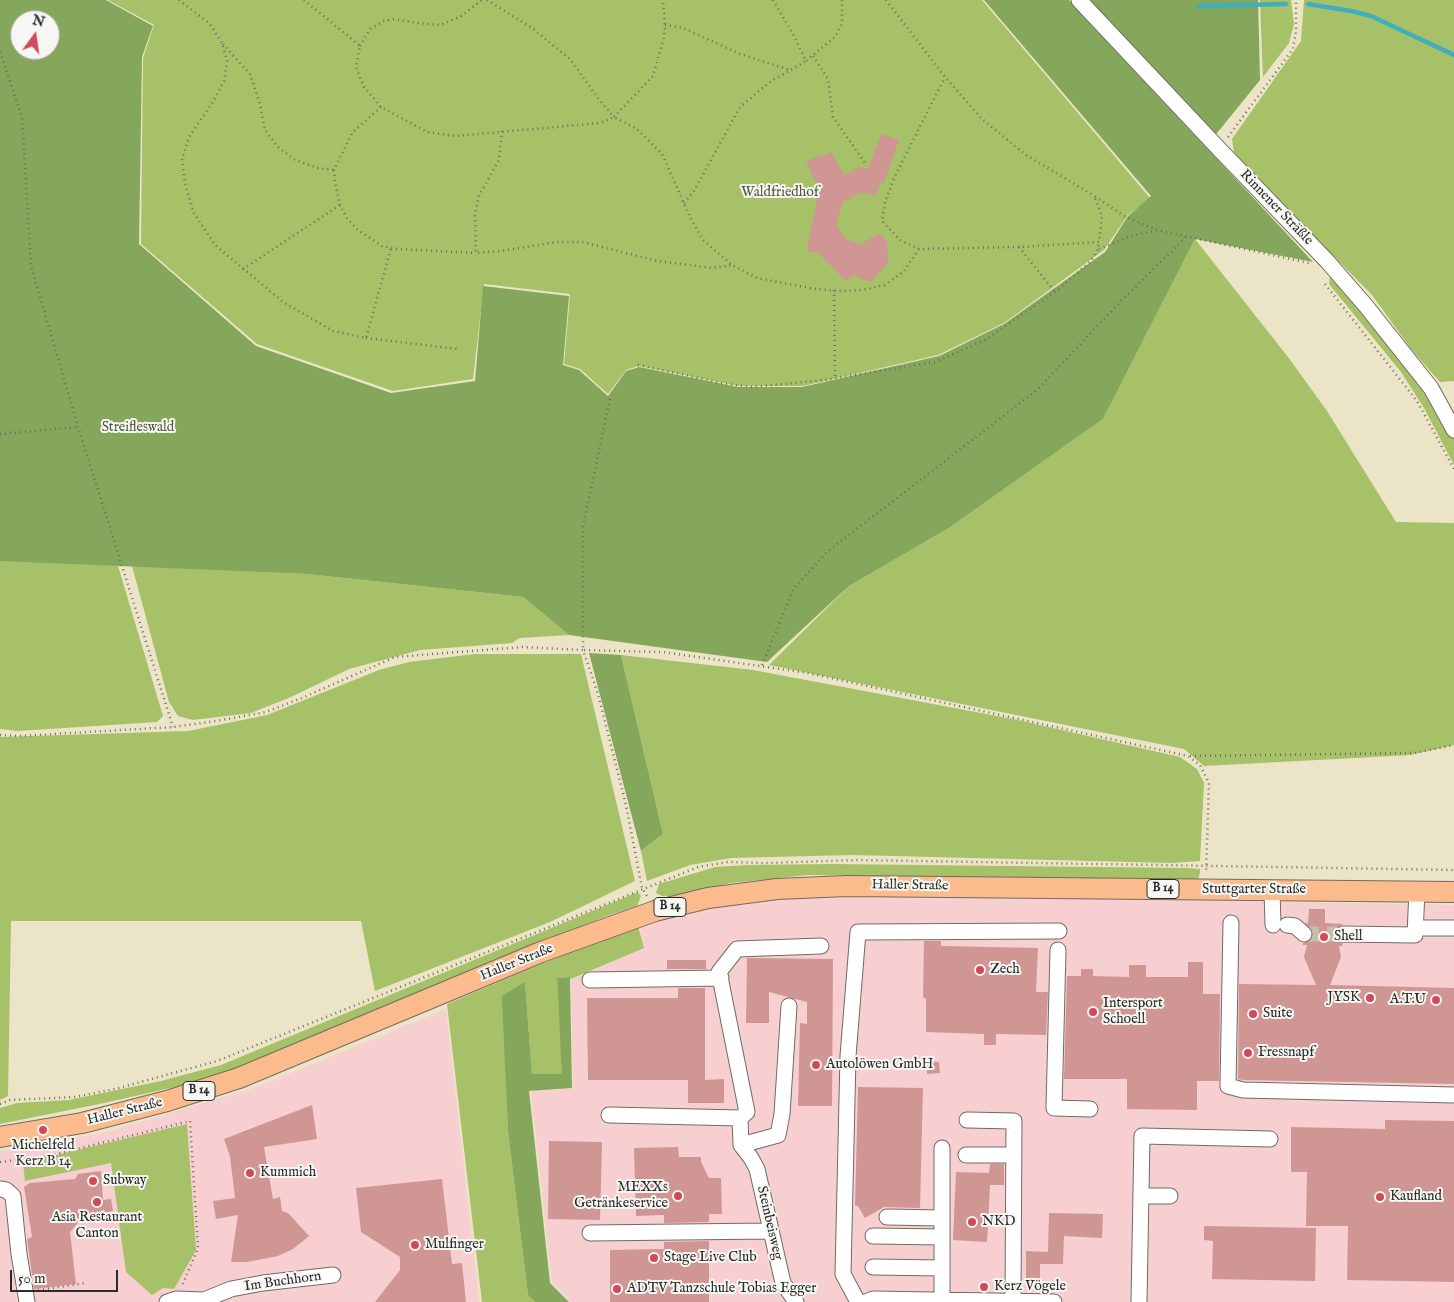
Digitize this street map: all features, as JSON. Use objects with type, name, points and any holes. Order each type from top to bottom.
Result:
[{"type":"main road","name":"Haller Straße","points":[[0,1137],[82,1123],[167,1101],[239,1078],[541,952],[655,911],[700,900],[777,890],[847,886],[1053,888]]},
{"type":"main road","name":"Stuttgarter Straße","points":[[1053,888],[1416,890],[1454,892]]},
{"type":"street","name":"Rinnener Sträßle","points":[[1079,0],[1327,261],[1366,306],[1431,388],[1454,430]]},
{"type":"street","points":[[1272,890],[1280,925],[1295,926],[1304,934]]},
{"type":"street","points":[[1343,934],[1415,935],[1416,890]]},
{"type":"street","points":[[1231,924],[1228,1086],[1243,1090],[1454,1095]]},
{"type":"street","points":[[1416,928],[1454,928]]},
{"type":"street","points":[[858,1302],[843,1274],[848,1056],[858,932],[1059,931]]},
{"type":"street","points":[[609,1115],[740,1118],[747,1112],[719,972],[737,949],[821,946]]},
{"type":"street","points":[[1058,950],[1054,1108],[1090,1109]]},
{"type":"street","points":[[590,980],[721,978]]},
{"type":"street","points":[[740,1118],[740,1145],[778,1134],[782,1114],[789,1006]]},
{"type":"street","points":[[967,1120],[1014,1121],[1013,1301]]},
{"type":"street","points":[[1139,1302],[1142,1136],[1270,1139]]},
{"type":"street","name":"Steinbeisweg","points":[[740,1145],[757,1169],[783,1283],[796,1302]]},
{"type":"street","points":[[942,1148],[942,1300]]},
{"type":"street","points":[[966,1155],[1014,1155]]},
{"type":"street","points":[[0,1189],[6,1190],[13,1196],[27,1302]]},
{"type":"street","points":[[1140,1196],[1170,1196]]},
{"type":"street","points":[[887,1218],[942,1218]]},
{"type":"street","points":[[590,1233],[770,1231]]},
{"type":"street","points":[[873,1236],[942,1237]]},
{"type":"street","points":[[873,1268],[942,1268]]},
{"type":"street","name":"Im Buchhorn","points":[[171,1300],[204,1301],[231,1289],[263,1283],[333,1275]]},
{"type":"street","points":[[866,1302],[873,1299],[890,1301],[1054,1302]]},
{"type":"path","points":[[179,0],[210,24],[222,42],[250,74],[266,130],[278,147],[294,160],[318,168],[334,170]]},
{"type":"path","points":[[304,0],[360,46]]},
{"type":"path","points":[[482,0],[460,17],[440,24],[394,19],[384,21],[370,29],[360,46],[356,67],[364,87],[381,107],[426,132],[455,136],[600,123],[614,117],[653,76],[664,37],[663,0]]},
{"type":"path","points":[[487,0],[532,28],[570,59],[614,117],[637,129],[662,154],[703,240],[732,265],[757,278],[815,289],[862,290],[885,285],[904,271],[919,249]]},
{"type":"path","points":[[773,0],[794,34],[806,61]]},
{"type":"path","points":[[684,203],[694,191],[740,107],[770,82],[806,61],[835,37],[842,24],[842,0]]},
{"type":"path","points":[[886,0],[945,77],[982,119],[1026,155],[1126,217],[1157,230],[1318,265]]},
{"type":"path","points":[[1221,151],[1228,137],[1293,49],[1296,31],[1296,0]]},
{"type":"path","points":[[665,26],[683,28],[740,54],[790,70]]},
{"type":"path","points":[[222,42],[226,60],[224,81],[213,102],[189,137],[182,159],[185,184],[194,213],[215,245],[283,302],[333,331],[366,338],[458,349]]},
{"type":"path","points":[[0,52],[22,117],[31,266],[78,426],[173,727]]},
{"type":"path","points":[[813,56],[828,79],[833,117],[865,163]]},
{"type":"path","points":[[945,77],[896,176],[885,202],[882,221],[900,240],[919,249],[1019,247],[1099,242]]},
{"type":"path","points":[[381,107],[352,133],[334,170],[340,205],[348,218],[358,230],[382,246],[437,252],[476,253],[557,242],[582,242],[658,261],[713,268],[732,265]]},
{"type":"path","points":[[476,253],[475,214],[480,196],[499,160],[502,132]]},
{"type":"path","points":[[638,365],[727,384],[752,387],[835,378],[934,362],[985,340],[1055,292],[1091,261],[1098,249],[1102,216],[1094,196]]},
{"type":"path","points":[[243,269],[340,205]]},
{"type":"path","points":[[1098,249],[1131,236],[1157,230]]},
{"type":"path","points":[[762,665],[794,588],[827,552],[1037,390],[1122,300],[1187,236]]},
{"type":"path","points":[[1019,247],[1055,292]]},
{"type":"path","points":[[366,338],[391,248]]},
{"type":"path","points":[[1324,282],[1417,401],[1454,469]]},
{"type":"path","points":[[834,290],[835,378]]},
{"type":"path","points":[[610,399],[583,526],[583,650],[598,694],[623,795],[642,888]]},
{"type":"path","points":[[0,434],[78,426]]},
{"type":"path","points":[[0,735],[19,736],[173,727],[216,721],[266,712],[395,657],[522,648],[663,652],[762,665],[808,673],[1188,756],[1414,753],[1454,745]]},
{"type":"path","points":[[1188,756],[1200,765],[1209,783],[1205,866]]},
{"type":"path","points":[[0,1104],[10,1100],[75,1097],[114,1089],[218,1061],[698,866],[728,862],[766,863],[858,860],[1454,870]]},
{"type":"path","points":[[0,1162],[49,1156],[190,1121],[198,1248],[171,1300]]},
{"type":"path","points":[[39,1290],[86,1283]]},
{"type":"shaded area","points":[[822,894],[1454,905],[1454,1302],[571,1302],[552,1283],[531,1092],[573,1088],[571,980],[644,948],[640,926],[678,914],[721,905]]},
{"type":"shaded area","points":[[446,1009],[479,1302],[0,1302],[0,1151],[106,1132],[257,1087]]},
{"type":"green space","name":"Streifleswald","points":[[0,0],[106,0],[153,26],[142,57],[139,244],[256,346],[391,393],[475,381],[483,286],[569,296],[563,365],[579,370],[608,396],[626,371],[639,367],[738,387],[802,387],[939,356],[1004,324],[1105,252],[1128,216],[1151,196],[984,0],[1069,0],[1313,262],[1195,239],[1103,419],[949,528],[849,586],[767,662],[569,635],[523,597],[307,574],[0,561]]},
{"type":"green space","name":"Waldfriedhof","points":[[108,0],[982,0],[1150,198],[1128,215],[1104,250],[1004,323],[938,355],[803,386],[738,386],[639,366],[626,370],[608,394],[580,369],[564,364],[570,294],[484,284],[473,379],[393,391],[257,344],[141,244],[143,58],[154,25]]},
{"type":"green space","points":[[1089,0],[1258,0],[1260,80],[1213,138]]},
{"type":"green space","points":[[1260,0],[1291,0],[1294,24],[1289,43],[1263,77]]},
{"type":"green space","points":[[1304,0],[1454,0],[1454,381],[1440,382],[1411,349],[1372,295],[1244,165],[1234,152],[1232,139],[1301,41]]},
{"type":"green space","points":[[1195,239],[1288,357],[1327,411],[1396,522],[1454,523],[1454,745],[1411,755],[1204,766],[1184,749],[769,665],[849,586],[949,528],[1103,419]]},
{"type":"green space","points":[[1330,276],[1336,279],[1416,378],[1454,437],[1454,465],[1424,408],[1401,372],[1329,284]]},
{"type":"green space","points":[[0,561],[118,566],[163,716],[157,722],[18,731],[0,729]]},
{"type":"green space","points":[[132,566],[307,574],[523,597],[569,635],[520,638],[512,643],[420,650],[349,669],[291,697],[251,713],[193,720],[178,716],[169,702]]},
{"type":"green space","points":[[589,653],[621,655],[663,834],[641,851]]},
{"type":"green space","points":[[475,654],[581,654],[635,881],[550,922],[375,991],[361,921],[11,921],[8,1096],[0,1100],[0,737],[188,731],[267,715],[379,670],[409,662]]},
{"type":"green space","points":[[621,655],[753,670],[1018,720],[1180,757],[1197,769],[1204,783],[1200,861],[1172,863],[853,855],[731,858],[690,865],[647,881],[641,851],[663,834]]},
{"type":"green space","points":[[832,864],[1186,868],[1200,869],[1200,872],[1198,880],[808,875],[731,883],[671,896],[662,896],[656,893],[659,884],[715,867]]},
{"type":"green space","points":[[638,892],[641,896],[637,906],[607,916],[219,1077],[0,1124],[0,1108],[17,1103],[69,1100],[161,1081],[221,1065]]},
{"type":"green space","points":[[638,926],[644,948],[571,979],[569,977],[557,978],[563,1074],[532,1075],[525,983],[503,996],[508,1132],[528,1295],[535,1302],[482,1302],[447,1004],[560,956]]},
{"type":"green space","points":[[570,977],[572,1088],[529,1091],[550,1283],[569,1302],[535,1302],[528,1295],[508,1132],[502,996],[525,982],[532,1074],[562,1074],[557,978]]},
{"type":"green space","points":[[187,1124],[196,1250],[174,1289],[163,1288],[152,1295],[126,1272],[111,1163],[25,1181],[23,1163]]},
{"type":"building","points":[[881,134],[899,140],[884,183],[880,182],[876,195],[859,193],[842,203],[836,226],[847,240],[863,245],[864,242],[880,233],[887,242],[888,263],[871,282],[853,275],[846,281],[818,253],[807,251],[819,188],[806,162],[831,152],[844,175],[859,167],[868,169]]},
{"type":"building","points":[[1309,909],[1325,909],[1325,923],[1343,924],[1335,929],[1334,933],[1335,939],[1343,943],[1342,946],[1339,946],[1341,957],[1330,985],[1454,988],[1454,1084],[1238,1079],[1239,984],[1316,985],[1304,957],[1307,945],[1303,945],[1303,943],[1311,941],[1313,935],[1313,931],[1305,923],[1308,923]]},
{"type":"building","name":"Zech","points":[[924,941],[941,941],[941,946],[1038,948],[1036,992],[1048,992],[1046,1035],[996,1034],[996,1045],[984,1045],[984,1034],[926,1032],[926,999],[923,997]]},
{"type":"building","name":"Autolöwen GmbH","points":[[747,958],[833,959],[832,1106],[798,1106],[800,1023],[807,1024],[807,1002],[769,992],[769,1023],[746,1023]]},
{"type":"building","points":[[667,960],[706,960],[706,969],[667,969]]},
{"type":"building","points":[[1188,962],[1203,962],[1203,994],[1220,994],[1219,1081],[1197,1081],[1197,1110],[1127,1109],[1127,1079],[1064,1079],[1067,976],[1081,976],[1081,969],[1093,969],[1093,976],[1129,977],[1129,965],[1146,965],[1146,977],[1188,977]]},
{"type":"building","points":[[678,988],[705,988],[705,1080],[724,1079],[724,1103],[688,1103],[688,1080],[588,1080],[587,998],[678,998]]},
{"type":"building","points":[[927,1062],[939,1062],[940,1073],[927,1074]]},
{"type":"building","points":[[858,1087],[923,1088],[920,1208],[884,1207],[865,1218],[858,1206],[855,1206]]},
{"type":"building","name":"Kummich","points":[[312,1105],[317,1139],[264,1147],[273,1199],[280,1197],[282,1211],[288,1213],[309,1236],[293,1249],[278,1256],[247,1262],[231,1262],[238,1215],[216,1219],[213,1201],[235,1198],[230,1156],[224,1139]]},
{"type":"building","name":"Kaufland","points":[[1385,1120],[1454,1121],[1454,1282],[1347,1280],[1348,1226],[1306,1226],[1307,1172],[1291,1172],[1291,1127],[1385,1129]]},
{"type":"building","points":[[549,1141],[602,1142],[600,1220],[548,1219]]},
{"type":"building","name":"MEXXs Getränkeservice","points":[[678,1147],[679,1157],[701,1157],[701,1162],[709,1178],[721,1178],[722,1214],[709,1214],[709,1222],[664,1223],[664,1215],[636,1216],[634,1148]]},
{"type":"building","points":[[990,1164],[1004,1164],[1004,1185],[990,1185],[987,1242],[953,1240],[956,1172],[989,1173]]},
{"type":"building","points":[[101,1171],[103,1200],[111,1199],[113,1211],[105,1213],[106,1215],[81,1219],[70,1232],[76,1284],[34,1289],[27,1239],[32,1237],[24,1187],[30,1183],[75,1179],[78,1174]]},
{"type":"building","name":"Mulfinger","points":[[442,1179],[452,1264],[462,1263],[466,1302],[375,1302],[400,1270],[400,1257],[361,1232],[356,1188]]},
{"type":"building","points":[[1049,1213],[1103,1214],[1102,1238],[1064,1236],[1063,1264],[1040,1264],[1040,1279],[1026,1278],[1026,1251],[1048,1252]]},
{"type":"building","points":[[1204,1226],[1316,1228],[1315,1281],[1212,1279],[1213,1241],[1204,1240]]},
{"type":"building","points":[[709,1241],[709,1302],[610,1302],[610,1250],[664,1249],[664,1242]]},
{"type":"waterway","points":[[1199,6],[1286,4]]},
{"type":"waterway","points":[[1308,4],[1371,16],[1454,55]]},
{"type":"tunnel","points":[[1304,934],[1343,934]]},
{"type":"place","name":"Shell","points":[[1324,937]]},
{"type":"place","name":"Zech","points":[[980,970]]},
{"type":"place","name":"JYSK","points":[[1370,998]]},
{"type":"place","name":"A.T.U","points":[[1436,1000]]},
{"type":"place","name":"Intersport Schoell","points":[[1093,1012]]},
{"type":"place","name":"Suite","points":[[1253,1014]]},
{"type":"place","name":"Fressnapf","points":[[1248,1053]]},
{"type":"place","name":"Autolöwen GmbH","points":[[816,1065]]},
{"type":"place","name":"Michelfeld Kerz B 14","points":[[43,1130]]},
{"type":"place","name":"Kummich","points":[[250,1173]]},
{"type":"place","name":"Subway","points":[[93,1181]]},
{"type":"place","name":"MEXXs Getränkeservice","points":[[678,1196]]},
{"type":"place","name":"Kaufland","points":[[1380,1197]]},
{"type":"place","name":"Asia Restaurant Canton","points":[[97,1202]]},
{"type":"place","name":"NKD","points":[[972,1222]]},
{"type":"place","name":"Mulfinger","points":[[415,1245]]},
{"type":"place","name":"Stage Live Club","points":[[654,1258]]},
{"type":"place","name":"Kerz Vögele","points":[[984,1287]]},
{"type":"place","name":"ADTV Tanzschule Tobias Egger","points":[[617,1289]]}]
